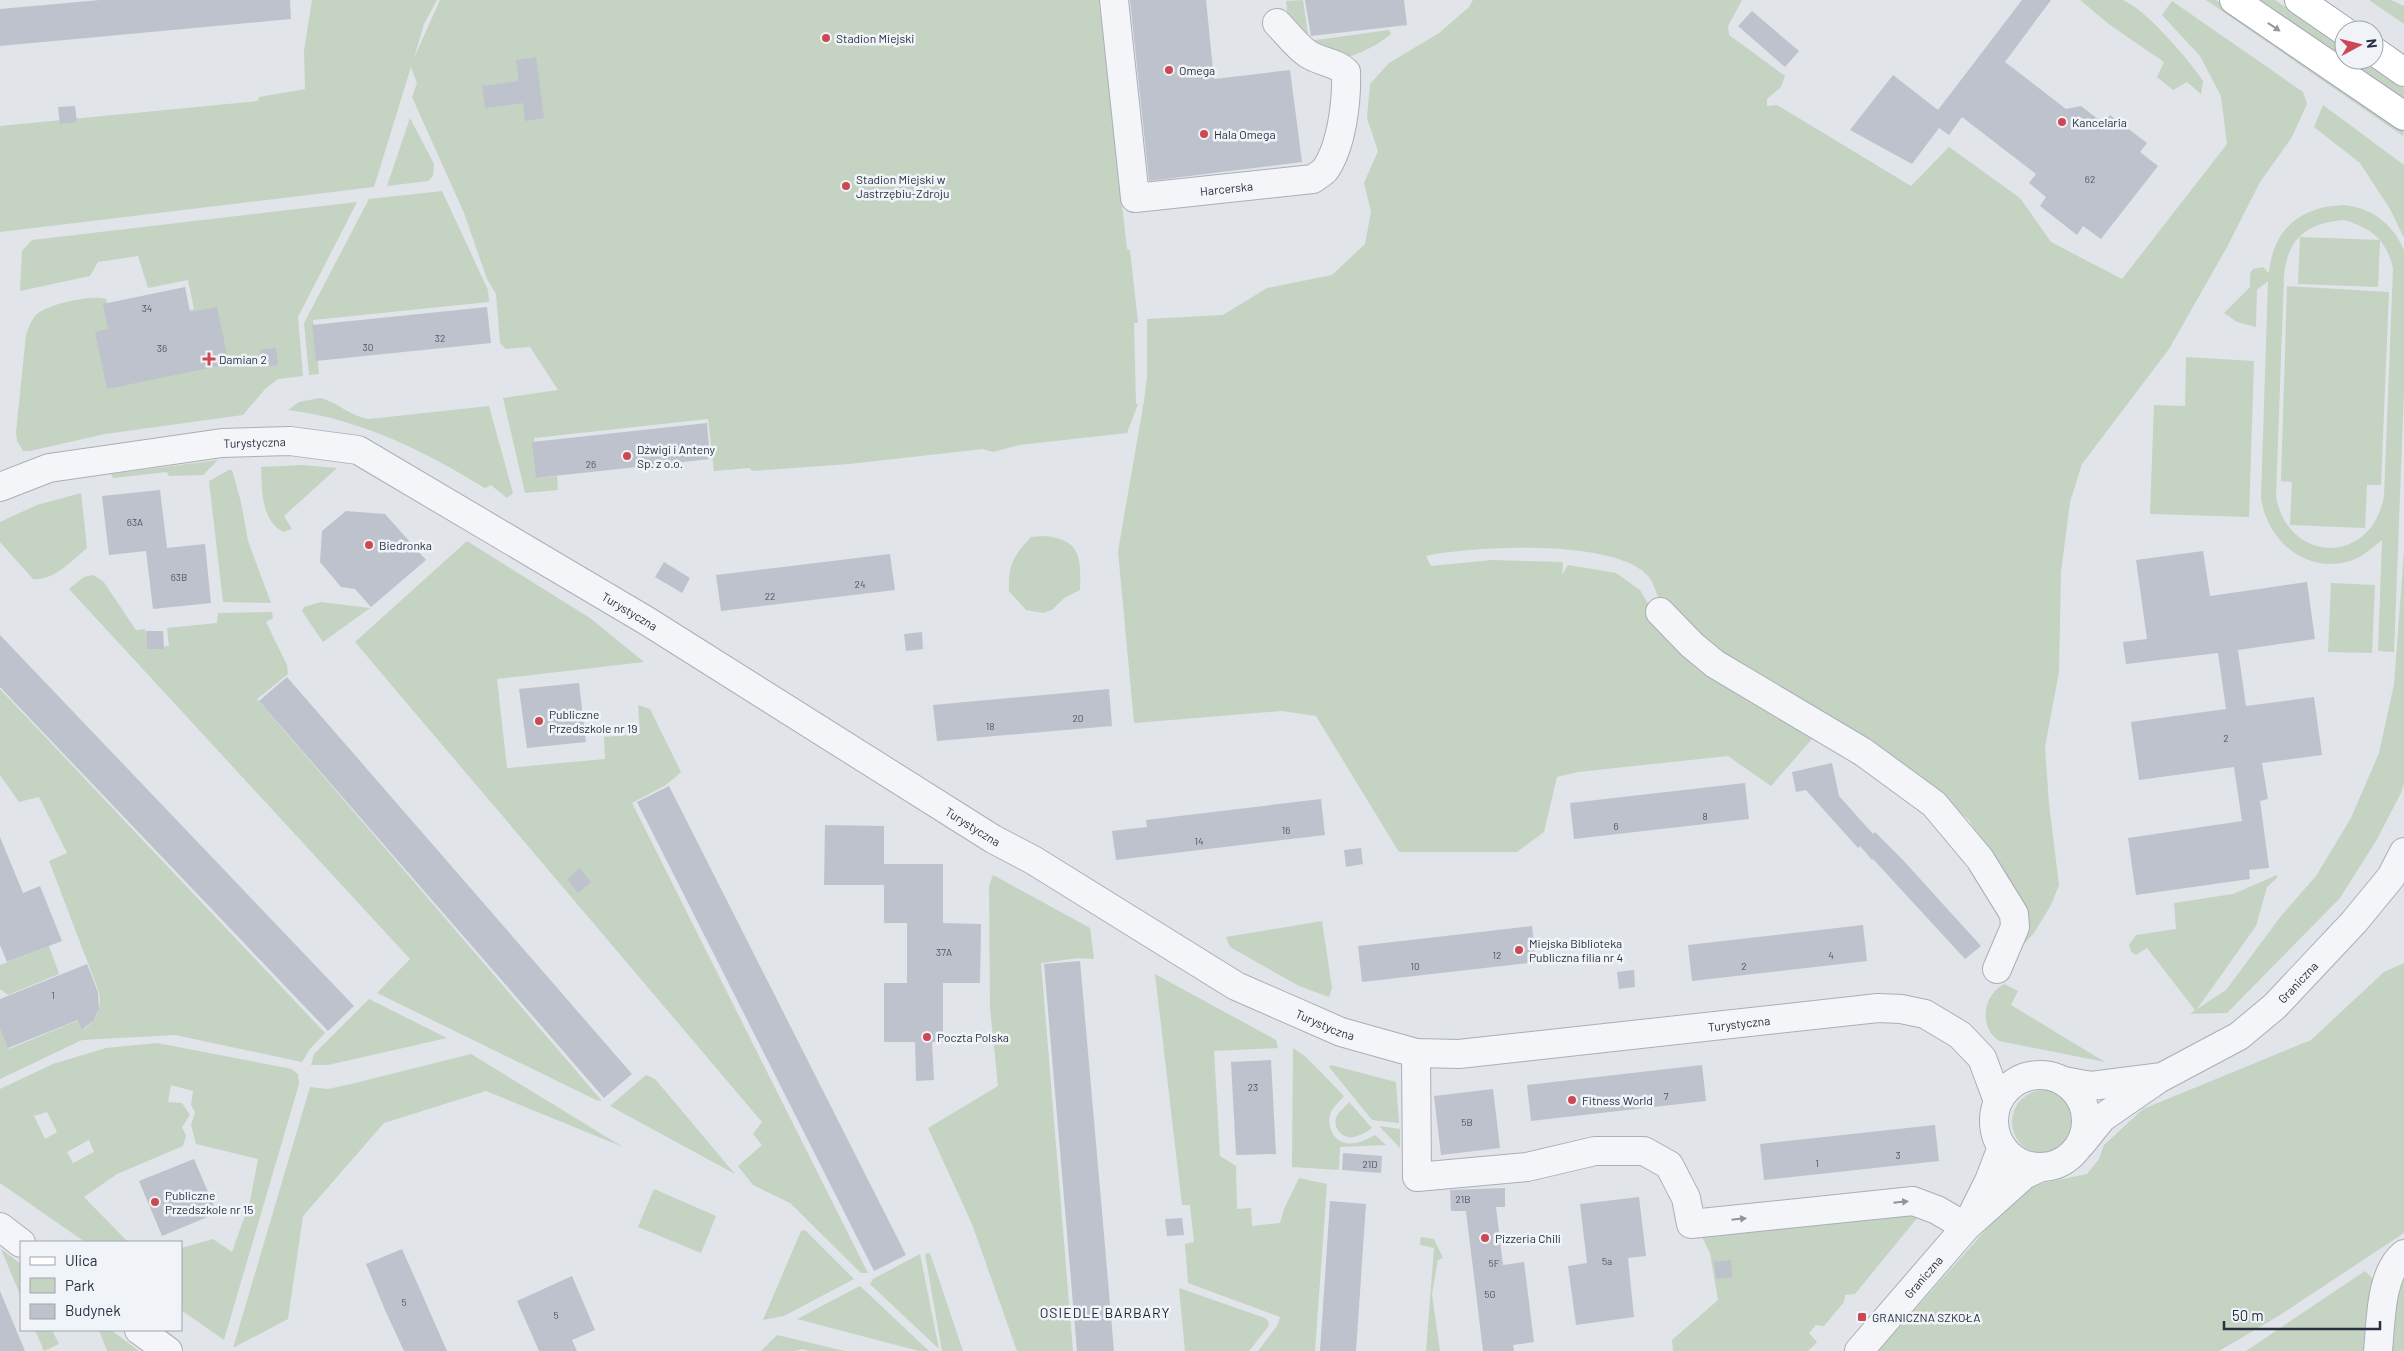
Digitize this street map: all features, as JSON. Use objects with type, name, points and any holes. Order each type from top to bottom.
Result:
[{"type":"main road","points":[[2234,0],[2404,116]]},
{"type":"main road","points":[[2299,0],[2334,24]]},
{"type":"main road","points":[[2384,58],[2404,72]]},
{"type":"street","name":"Harcerska","points":[[1114,0],[1136,198],[1313,179],[1325,170],[1336,144],[1347,95],[1346,72],[1338,64],[1324,63],[1306,53],[1277,23]]},
{"type":"street","name":"Turystyczna","points":[[0,487],[49,468],[222,443],[290,441],[358,450],[647,620],[993,839],[1033,860],[1236,986],[1341,1032],[1416,1053],[1459,1054],[1878,1008],[1901,1009],[1925,1014],[1960,1035],[1982,1058],[1998,1101]]},
{"type":"street","points":[[1660,612],[1692,645],[1715,664],[1863,752],[1934,804],[1980,859],[2014,914],[2015,927],[1997,970]]},
{"type":"street","name":"Graniczna","points":[[2079,1147],[2102,1118],[2162,1077],[2239,1036],[2275,1006],[2354,922],[2391,877],[2404,852]]},
{"type":"street","points":[[1416,1053],[1417,1177],[1528,1167],[1595,1151],[1644,1151],[1669,1165],[1686,1198],[1691,1224],[1913,1200],[1938,1210],[1966,1227]]},
{"type":"street","name":"Turystyczna","points":[[1982,1058],[2034,1075]]},
{"type":"street","points":[[2034,1075],[2049,1076],[2064,1081],[2075,1091],[2083,1104],[2086,1118],[2085,1133],[2079,1147],[2069,1158],[2056,1165],[2041,1167],[2026,1165],[2013,1158],[2002,1147],[1996,1133],[1994,1117],[1998,1101],[2008,1088],[2020,1080],[2034,1075]]},
{"type":"street","name":"Graniczna","points":[[2064,1081],[2091,1086],[2162,1077]]},
{"type":"street","name":"Graniczna","points":[[1966,1227],[1989,1181],[2002,1147]]},
{"type":"street","name":"Graniczna","points":[[1859,1351],[1966,1227],[2024,1175],[2041,1167]]},
{"type":"street","points":[[0,1227],[20,1242]]},
{"type":"street","points":[[2378,1351],[2384,1289],[2397,1259],[2404,1254]]},
{"type":"street","points":[[140,1331],[168,1351]]},
{"type":"green space","points":[[312,0],[437,0],[424,24],[414,58],[440,0],[1099,0],[1127,249],[1130,250],[1138,323],[1134,323],[1136,404],[1138,404],[1127,433],[1019,445],[993,452],[983,449],[849,464],[752,471],[750,468],[714,471],[708,419],[534,438],[537,478],[557,476],[558,490],[525,493],[503,398],[558,390],[530,347],[506,349],[500,343],[496,294],[487,279],[464,213],[412,97],[417,83],[411,67],[374,187],[0,232],[0,126],[258,101],[259,97],[305,89],[304,51]]},
{"type":"green space","points":[[1303,0],[1309,41],[1389,30],[1391,34],[1361,52],[1328,62],[1288,22],[1286,1]]},
{"type":"green space","points":[[1473,0],[1742,0],[1728,26],[1729,35],[1785,76],[1781,87],[1767,99],[1767,106],[1777,105],[1911,186],[1949,147],[2020,198],[2051,242],[2122,279],[2227,144],[2221,96],[2200,56],[2162,15],[2172,1],[2303,92],[2307,104],[2292,137],[2260,182],[2227,247],[2169,349],[2082,464],[2070,502],[2061,572],[2059,672],[2045,747],[2049,804],[2059,885],[2051,905],[2034,933],[2011,958],[2021,927],[2019,911],[2004,878],[1969,820],[1932,789],[1869,748],[1712,656],[1694,641],[1681,621],[1662,603],[1646,574],[1628,563],[1603,555],[1573,550],[1507,548],[1447,552],[1426,556],[1431,566],[1492,560],[1563,562],[1562,575],[1568,565],[1616,573],[1640,590],[1659,623],[1691,656],[1720,676],[1818,732],[1771,786],[1728,756],[1578,772],[1557,777],[1544,832],[1517,852],[1399,852],[1316,716],[1282,711],[1134,723],[1118,551],[1144,401],[1147,376],[1147,319],[1223,315],[1267,288],[1332,275],[1365,244],[1371,212],[1364,183],[1378,151],[1367,118],[1370,84],[1389,63],[1439,33],[1469,7]]},
{"type":"green space","points":[[2080,0],[2122,0],[2142,13],[2154,23],[2197,72],[2203,81],[2201,94],[2187,82],[2173,90],[2157,77],[2164,62],[2110,25]]},
{"type":"green space","points":[[2206,0],[2216,0],[2404,130],[2403,136]]},
{"type":"green space","points":[[2258,0],[2275,0],[2334,40],[2334,52]]},
{"type":"green space","points":[[2369,0],[2391,0],[2404,6],[2404,24]]},
{"type":"green space","points":[[2360,70],[2378,70],[2404,88],[2404,100]]},
{"type":"green space","points":[[2323,105],[2404,165],[2404,238],[2390,209],[2360,163],[2314,127]]},
{"type":"green space","points":[[410,118],[434,164],[433,176],[428,181],[387,186]]},
{"type":"green space","points":[[442,191],[488,290],[489,302],[313,320],[319,374],[309,375],[304,323],[369,199]]},
{"type":"green space","points":[[357,202],[298,317],[303,376],[278,379],[266,388],[243,415],[105,434],[23,451],[17,441],[16,432],[26,335],[37,314],[60,304],[81,299],[100,298],[106,299],[113,326],[194,309],[188,280],[148,288],[138,256],[98,262],[90,276],[20,291],[22,251],[32,240]]},
{"type":"green space","points":[[2353,206],[2372,213],[2394,232],[2404,250],[2404,391],[2394,652],[2378,651],[2382,540],[2363,555],[2350,561],[2334,564],[2318,563],[2304,558],[2280,540],[2271,528],[2265,514],[2261,498],[2268,281],[2257,290],[2256,327],[2237,322],[2224,313],[2250,287],[2250,274],[2253,269],[2263,267],[2269,273],[2276,244],[2291,223],[2314,210],[2328,207]],"holes":[[[2344,220],[2370,231],[2382,243],[2393,268],[2384,496],[2376,519],[2364,535],[2348,545],[2330,548],[2313,545],[2297,535],[2284,519],[2276,497],[2284,275],[2290,251],[2302,234],[2310,229],[2331,222]]]},
{"type":"green space","points":[[2300,237],[2380,240],[2378,287],[2298,284]]},
{"type":"green space","points":[[2287,286],[2389,292],[2381,485],[2367,485],[2365,528],[2290,525],[2292,482],[2281,481]]},
{"type":"green space","points":[[2186,357],[2254,361],[2249,517],[2150,514],[2154,405],[2185,406]]},
{"type":"green space","points":[[320,398],[355,415],[369,419],[489,406],[513,493],[507,498],[491,485],[485,488],[439,461],[391,438],[341,421],[315,414],[288,410],[299,402]]},
{"type":"green space","points":[[218,460],[203,475],[169,476],[167,472],[113,478],[111,474]]},
{"type":"green space","points":[[302,465],[337,468],[284,516],[292,529],[283,532],[270,520],[264,504],[261,467]]},
{"type":"green space","points":[[232,470],[241,502],[248,541],[271,603],[223,602],[209,481]]},
{"type":"green space","points":[[81,493],[87,548],[55,573],[41,579],[33,579],[0,542],[0,522],[37,505]]},
{"type":"green space","points":[[1043,536],[1065,541],[1072,546],[1079,559],[1080,590],[1064,598],[1052,610],[1043,613],[1026,610],[1009,591],[1009,574],[1013,561],[1031,537]]},
{"type":"green space","points":[[467,541],[590,618],[644,662],[497,679],[507,768],[605,759],[604,737],[640,734],[638,705],[650,709],[681,772],[666,785],[632,803],[868,1273],[861,1273],[790,1203],[753,1185],[738,1166],[762,1145],[753,1134],[762,1122],[355,642]]},
{"type":"green space","points":[[2404,551],[2404,784],[2401,793],[2376,841],[2340,898],[2227,1013],[2190,1014],[2195,1010],[2147,948],[2136,955],[2131,952],[2129,945],[2136,935],[2176,929],[2174,903],[2233,894],[2277,875],[2277,878],[2267,887],[2256,926],[2197,1009],[2226,990],[2281,916],[2316,876],[2351,818],[2379,753],[2394,684]]},
{"type":"green space","points":[[93,575],[103,581],[136,630],[145,629],[148,649],[169,646],[167,628],[217,623],[218,613],[272,612],[273,618],[266,622],[287,665],[288,674],[257,699],[602,1101],[596,1100],[377,993],[410,959],[69,589],[84,577]]},
{"type":"green space","points":[[2331,583],[2375,585],[2372,653],[2328,652]]},
{"type":"green space","points":[[321,602],[370,608],[323,642],[302,611],[304,607]]},
{"type":"green space","points":[[0,689],[325,1033],[310,1049],[302,1062],[175,1035],[82,1040],[0,1079],[0,1026],[9,1049],[79,1020],[83,1030],[95,1018],[99,1009],[100,998],[49,861],[67,853],[39,797],[19,802],[0,775]]},
{"type":"green space","points":[[993,875],[1090,928],[1094,959],[1079,958],[1041,963],[1073,1351],[1017,1351],[972,1224],[928,1128],[998,1086],[990,1008],[989,886]]},
{"type":"green space","points":[[1322,921],[1332,988],[1329,997],[1299,986],[1230,947],[1226,937]]},
{"type":"green space","points":[[49,946],[59,974],[8,995],[0,989],[0,965]]},
{"type":"green space","points":[[2404,963],[2404,1233],[2280,1315],[2219,1351],[1878,1351],[2024,1187],[2087,1174],[2099,1159],[2104,1145],[2143,1109],[2311,1040],[2384,972]]},
{"type":"green space","points":[[1155,974],[1276,1040],[1278,1048],[1214,1051],[1220,1156],[1236,1166],[1237,1209],[1251,1208],[1252,1226],[1280,1223],[1284,1209],[1299,1178],[1327,1184],[1315,1351],[1258,1351],[1277,1326],[1280,1317],[1188,1283],[1185,1244],[1194,1242],[1190,1205],[1182,1205]]},
{"type":"green space","points":[[2004,984],[2018,991],[2011,1005],[2105,1062],[1999,1041],[1988,1028],[1986,1012],[1991,996]]},
{"type":"green space","points":[[369,999],[447,1038],[328,1065],[311,1065],[314,1054]]},
{"type":"green space","points":[[157,1043],[292,1069],[298,1074],[299,1084],[224,1340],[182,1311],[182,1248],[213,1239],[232,1252],[250,1201],[258,1159],[196,1144],[191,1125],[195,1112],[191,1105],[193,1091],[171,1085],[168,1102],[182,1103],[190,1115],[182,1127],[186,1136],[183,1146],[117,1174],[84,1197],[127,1241],[84,1241],[0,1183],[0,1089],[53,1064],[106,1048]],"holes":[[[47,1112],[57,1132],[45,1139],[34,1116]],[[89,1140],[94,1152],[73,1163],[67,1152]]]},
{"type":"green space","points":[[1293,1048],[1306,1057],[1344,1096],[1330,1114],[1330,1127],[1333,1134],[1343,1142],[1349,1143],[1356,1143],[1375,1135],[1386,1145],[1340,1147],[1339,1170],[1292,1167]]},
{"type":"green space","points":[[471,1054],[623,1147],[486,1091],[384,1123],[303,1216],[288,1319],[233,1348],[310,1087],[328,1089]]},
{"type":"green space","points":[[1331,1065],[1396,1082],[1399,1123],[1372,1120],[1329,1067]]},
{"type":"green space","points":[[646,1075],[655,1079],[735,1174],[610,1106]]},
{"type":"green space","points":[[2038,1090],[2050,1090],[2067,1099],[2074,1110],[2076,1122],[2074,1134],[2067,1145],[2050,1154],[2038,1154],[2026,1149],[2017,1140],[2012,1128],[2012,1116],[2017,1104],[2026,1095]]},
{"type":"green space","points":[[1349,1102],[1372,1128],[1354,1137],[1343,1135],[1337,1129],[1335,1122],[1337,1116]]},
{"type":"green space","points":[[1379,1126],[1400,1129],[1400,1148]]},
{"type":"green space","points":[[654,1189],[716,1216],[701,1253],[638,1227]]},
{"type":"green space","points":[[1922,1212],[1855,1294],[1845,1295],[1844,1302],[1824,1326],[1816,1325],[1809,1333],[1817,1342],[1808,1351],[1673,1351],[1672,1340],[1718,1300],[1710,1253],[1702,1237],[1714,1228]]},
{"type":"green space","points":[[805,1230],[854,1279],[784,1316],[763,1320],[801,1231]]},
{"type":"green space","points":[[1421,1237],[1434,1239],[1443,1258],[1438,1260],[1432,1294],[1440,1351],[1426,1351],[1434,1248],[1420,1245]]},
{"type":"green space","points":[[1,1249],[20,1263],[20,1295]]},
{"type":"green space","points":[[930,1253],[963,1351],[942,1351],[925,1254]]},
{"type":"green space","points":[[920,1254],[939,1349],[870,1284],[873,1279]]},
{"type":"green space","points":[[2365,1271],[2377,1283],[2371,1351],[2246,1351]]},
{"type":"green space","points":[[2404,1271],[2404,1351],[2384,1351],[2392,1300]]},
{"type":"green space","points":[[860,1286],[929,1351],[919,1351],[797,1319]]},
{"type":"green space","points":[[1179,1288],[1265,1318],[1269,1323],[1268,1327],[1249,1351],[1185,1351]]},
{"type":"green space","points":[[35,1331],[52,1331],[59,1344],[44,1351]]},
{"type":"green space","points":[[99,1331],[112,1331],[139,1351],[107,1351]]},
{"type":"green space","points":[[777,1335],[845,1351],[810,1351],[802,1349],[795,1351],[761,1351]]},
{"type":"building","points":[[100,0],[290,0],[291,19],[0,46],[0,9]]},
{"type":"building","points":[[1130,0],[1206,0],[1214,79],[1290,70],[1302,162],[1149,181]]},
{"type":"building","points":[[1305,0],[1404,0],[1407,25],[1311,36]]},
{"type":"building","points":[[2022,0],[2051,0],[2005,62],[2066,109],[2081,106],[2103,123],[2110,115],[2147,143],[2140,152],[2158,166],[2101,239],[2083,226],[2077,235],[2040,206],[2046,197],[2029,183],[2036,174],[1962,117],[1949,135],[1939,128],[1912,164],[1850,130],[1893,75],[1938,110]]},
{"type":"building","points":[[1752,11],[1799,51],[1785,67],[1738,26]]},
{"type":"building","points":[[536,57],[544,118],[525,121],[523,103],[485,108],[482,86],[519,81],[516,60]]},
{"type":"building","points":[[75,106],[77,122],[60,124],[58,107]]},
{"type":"building","points":[[185,287],[190,312],[217,307],[229,364],[107,389],[95,332],[108,329],[103,304]]},
{"type":"building","points":[[487,307],[491,343],[316,361],[312,325]]},
{"type":"building","points":[[276,348],[278,365],[261,367],[260,350]]},
{"type":"building","points":[[707,423],[710,459],[536,478],[532,442]]},
{"type":"building","points":[[160,490],[167,548],[205,544],[211,603],[153,609],[146,551],[109,555],[102,496]]},
{"type":"building","points":[[346,511],[385,514],[426,560],[371,607],[355,589],[341,587],[320,562],[322,531]]},
{"type":"building","points":[[2203,551],[2210,596],[2307,582],[2315,639],[2238,650],[2246,706],[2314,697],[2322,755],[2262,763],[2268,799],[2260,801],[2269,868],[2249,870],[2250,879],[2136,895],[2128,838],[2242,821],[2234,767],[2139,780],[2131,722],[2226,709],[2218,653],[2126,664],[2123,642],[2147,639],[2136,560]]},
{"type":"building","points":[[890,554],[895,590],[721,611],[716,575]]},
{"type":"building","points":[[664,562],[690,578],[682,593],[655,577]]},
{"type":"building","points":[[146,631],[163,631],[164,649],[147,649]]},
{"type":"building","points":[[922,632],[923,649],[906,651],[904,634]]},
{"type":"building","points":[[0,635],[354,1006],[328,1031],[0,687]]},
{"type":"building","points":[[287,677],[632,1074],[604,1098],[259,701]]},
{"type":"building","points":[[579,683],[586,742],[527,748],[519,689]]},
{"type":"building","points":[[1109,689],[1112,726],[937,741],[933,705]]},
{"type":"building","points":[[1832,763],[1839,796],[1873,834],[1875,832],[1902,859],[1981,946],[1965,959],[1873,859],[1860,846],[1858,848],[1806,790],[1796,792],[1792,772]]},
{"type":"building","points":[[1745,783],[1749,819],[1574,839],[1570,803]]},
{"type":"building","points":[[669,786],[906,1255],[874,1271],[637,802]]},
{"type":"building","points":[[1321,799],[1325,835],[1116,860],[1112,831],[1147,827],[1146,820]]},
{"type":"building","points":[[825,825],[884,826],[884,864],[943,864],[943,923],[981,924],[980,983],[943,983],[943,1042],[932,1042],[934,1080],[916,1081],[915,1042],[884,1042],[884,983],[907,983],[907,923],[884,923],[884,885],[824,885]]},
{"type":"building","points":[[0,837],[23,893],[40,886],[62,941],[7,962],[0,945]]},
{"type":"building","points":[[1361,848],[1363,864],[1346,867],[1344,850]]},
{"type":"building","points":[[580,868],[591,882],[578,893],[567,879]]},
{"type":"building","points":[[1863,925],[1867,961],[1692,981],[1688,945]]},
{"type":"building","points":[[1532,926],[1536,962],[1362,982],[1358,946]]},
{"type":"building","points":[[1080,961],[1114,1351],[1077,1351],[1044,964]]},
{"type":"building","points":[[87,964],[98,992],[99,1009],[94,1020],[82,1030],[78,1020],[8,1048],[0,1028],[0,999]]},
{"type":"building","points":[[1634,970],[1635,987],[1619,989],[1617,972]]},
{"type":"building","points":[[1271,1060],[1276,1154],[1236,1155],[1231,1062]]},
{"type":"building","points":[[1702,1065],[1706,1101],[1531,1121],[1527,1085]]},
{"type":"building","points":[[1493,1089],[1500,1148],[1441,1155],[1434,1096]]},
{"type":"building","points":[[1935,1125],[1939,1161],[1764,1180],[1760,1144]]},
{"type":"building","points":[[1343,1153],[1382,1156],[1381,1173],[1342,1170]]},
{"type":"building","points":[[194,1159],[217,1213],[162,1236],[139,1181]]},
{"type":"building","points":[[1505,1188],[1505,1207],[1496,1207],[1503,1265],[1524,1262],[1534,1342],[1513,1345],[1514,1351],[1483,1351],[1466,1211],[1451,1211],[1450,1190]]},
{"type":"building","points":[[1639,1197],[1646,1256],[1628,1258],[1634,1317],[1576,1325],[1568,1266],[1587,1263],[1580,1204]]},
{"type":"building","points":[[1330,1201],[1366,1204],[1356,1351],[1320,1351]]},
{"type":"building","points":[[1182,1218],[1184,1235],[1167,1236],[1165,1219]]},
{"type":"building","points":[[402,1249],[447,1351],[404,1351],[385,1310],[366,1264]]},
{"type":"building","points":[[1731,1260],[1732,1277],[1716,1279],[1714,1262]]},
{"type":"building","points":[[572,1276],[595,1330],[572,1340],[577,1351],[539,1351],[517,1301]]},
{"type":"building","points":[[0,1291],[25,1351],[0,1351]]},
{"type":"place","name":"Stadion Miejski","points":[[826,38]]},
{"type":"place","name":"Omega","points":[[1169,70]]},
{"type":"place","name":"Kancelaria","points":[[2062,122]]},
{"type":"place","name":"Hala Omega","points":[[1204,134]]},
{"type":"place","name":"Stadion Miejski w Jastrzębiu-Zdroju","points":[[846,186]]},
{"type":"place","name":"Damian 2","points":[[209,359]]},
{"type":"place","name":"Dźwigi i Anteny Sp. z o.o.","points":[[627,456]]},
{"type":"place","name":"Biedronka","points":[[369,545]]},
{"type":"place","name":"Publiczne Przedszkole nr 19","points":[[539,721]]},
{"type":"place","name":"Miejska Biblioteka Publiczna filia nr 4","points":[[1519,950]]},
{"type":"place","name":"Poczta Polska","points":[[927,1037]]},
{"type":"place","name":"Fitness World","points":[[1572,1100]]},
{"type":"place","name":"Publiczne Przedszkole nr 15","points":[[155,1202]]},
{"type":"place","name":"Pizzeria Chili","points":[[1485,1238]]},
{"type":"place","name":"GRANICZNA SZKOŁA","points":[[1862,1317]]},
{"type":"district","name":"OSIEDLE BARBARY","points":[[1105,1312]]}]
